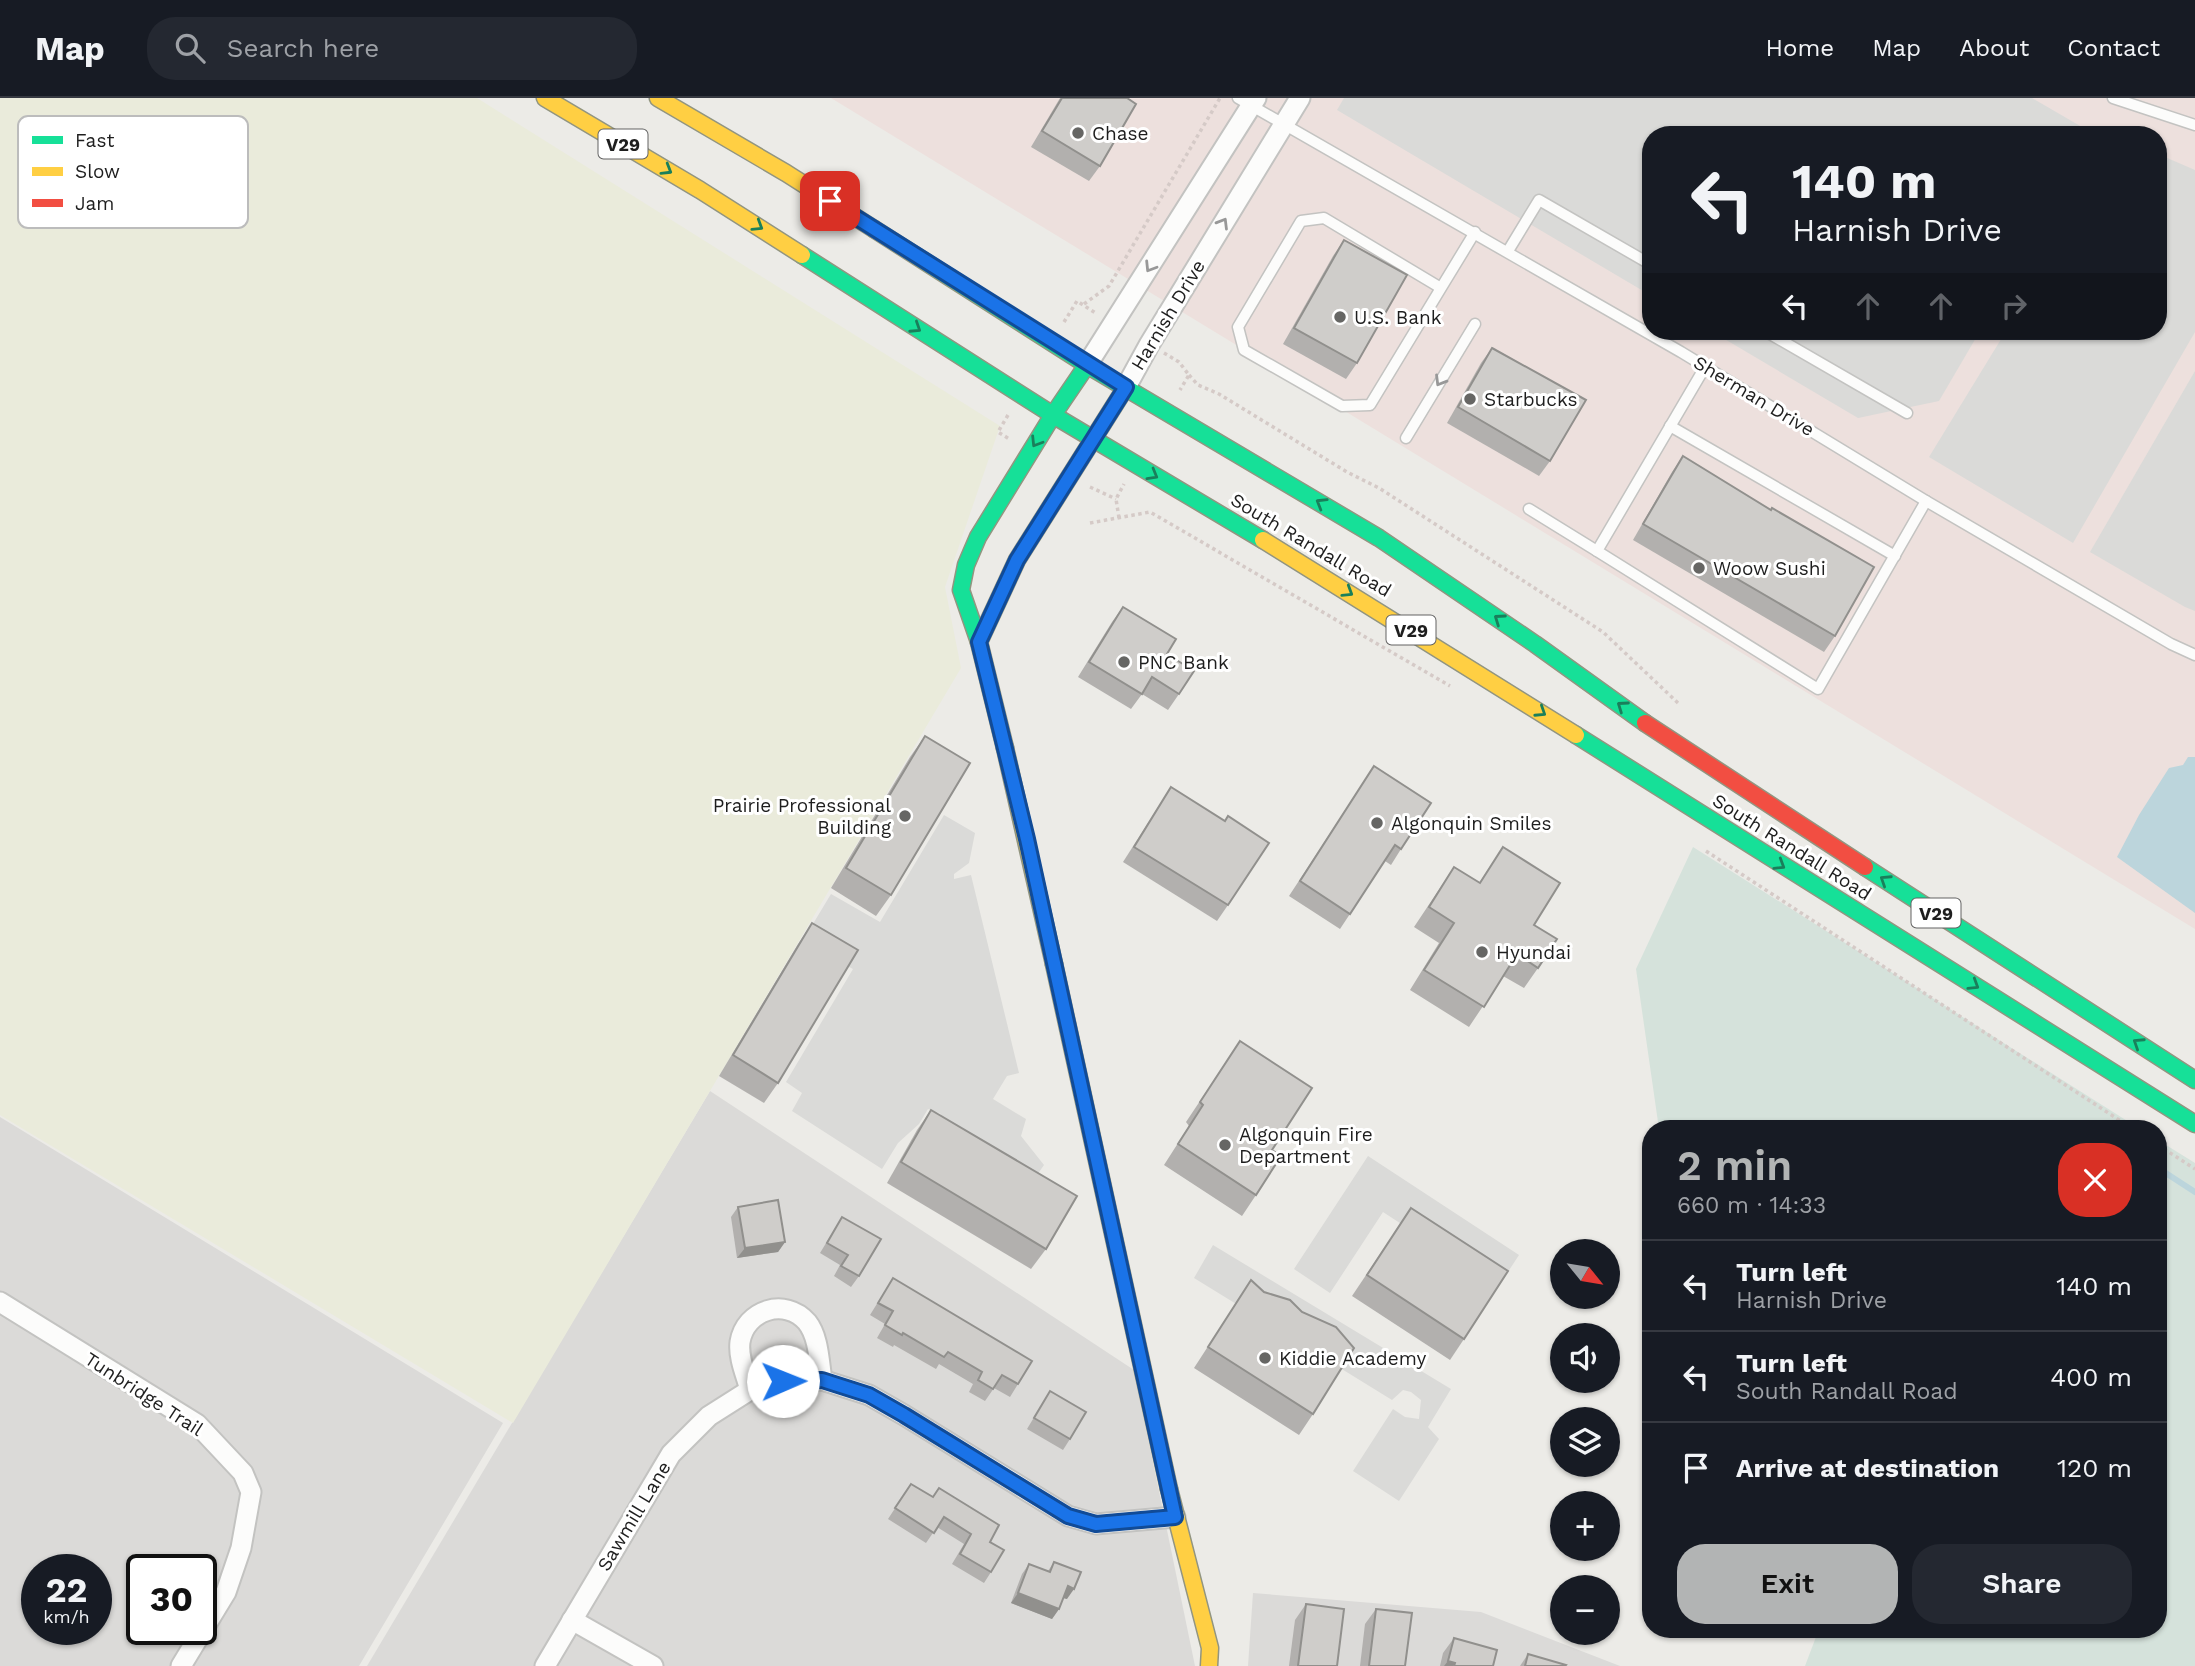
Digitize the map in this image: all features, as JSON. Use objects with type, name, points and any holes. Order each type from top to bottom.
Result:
[{"type":"main road","name":"South Randall Road","points":[[545,98],[700,190],[1094,441],[1279,549],[1469,666],[1723,829],[2195,1124]]},
{"type":"main road","name":"South Randall Road","points":[[658,98],[786,173],[1087,365],[1379,538],[1678,746],[2195,1080]]},
{"type":"main road","name":"Harnish Drive","points":[[1087,365],[978,537],[961,590],[979,642],[1027,839],[1175,1517],[1210,1648],[1209,1666]]},
{"type":"main road","name":"Harnish Drive","points":[[979,642],[1017,560],[1126,387]]},
{"type":"street","name":"Harnish Drive","points":[[1126,387],[1300,98]]},
{"type":"street","name":"Harnish Drive","points":[[1087,365],[1249,101]]},
{"type":"street","name":"Tunbridge Trail","points":[[0,1302],[197,1424],[243,1474],[251,1492],[241,1548],[226,1592],[181,1666]]},
{"type":"street","points":[[750,1390],[739,1345],[742,1332],[749,1321],[772,1309],[785,1309],[798,1314],[808,1323],[814,1335],[822,1380]]},
{"type":"street","name":"Sawmill Lane","points":[[545,1666],[670,1454],[709,1416],[750,1390],[783,1381],[822,1380],[869,1395],[1068,1516],[1096,1524],[1175,1517]]},
{"type":"street","points":[[572,1620],[653,1666]]},
{"type":"lane","points":[[2113,98],[2195,125]]},
{"type":"lane","name":"Sherman Drive","points":[[1249,101],[1284,124],[1642,330]]},
{"type":"lane","points":[[1508,251],[1539,200],[1642,259]]},
{"type":"lane","points":[[1441,288],[1324,218],[1301,220],[1238,327],[1244,350],[1342,406],[1370,405],[1475,232]]},
{"type":"lane","points":[[1406,438],[1475,324]]},
{"type":"lane","name":"Sherman Drive","points":[[1659,340],[1926,501],[2171,644],[2195,655]]},
{"type":"lane","points":[[1781,340],[1907,412]]},
{"type":"lane","points":[[1597,551],[1705,367]]},
{"type":"lane","points":[[1670,426],[1895,556]]},
{"type":"lane","points":[[1529,509],[1818,689],[1926,501]]},
{"type":"path","points":[[1084,304],[1109,286],[1220,98]]},
{"type":"path","points":[[1189,375],[1198,385],[1219,394],[1347,472],[1379,488],[1594,626],[1678,703]]},
{"type":"path","points":[[1115,499],[1119,518]]},
{"type":"path","points":[[1090,523],[1150,512],[1459,692]]},
{"type":"path","points":[[1703,849],[2119,1120]]},
{"type":"path","points":[[2167,1151],[2195,1169]]},
{"type":"shaded area","points":[[831,98],[2195,98],[2195,929]]},
{"type":"shaded area","points":[[1344,98],[2032,98],[2080,126],[1642,126],[1642,290],[1337,110]]},
{"type":"shaded area","points":[[2167,158],[2195,170],[2195,332],[2073,543],[1929,457],[2000,340],[2167,340]]},
{"type":"shaded area","points":[[1726,340],[1975,340],[1939,401],[1858,418]]},
{"type":"shaded area","points":[[2195,371],[2195,611],[2090,552]]},
{"type":"shaded area","points":[[944,815],[975,833],[969,863],[954,874],[954,879],[971,875],[1019,1073],[1007,1076],[993,1099],[1026,1119],[1021,1136],[1044,1165],[1030,1185],[932,1128],[941,1114],[928,1109],[919,1124],[898,1143],[882,1169],[792,1111],[802,1093],[786,1082],[853,969],[802,942],[831,894],[880,922]]},
{"type":"shaded area","points":[[1693,847],[2126,1120],[1658,1120],[1636,969]]},
{"type":"shaded area","points":[[710,1091],[1134,1370],[1195,1666],[367,1666]]},
{"type":"shaded area","points":[[0,1117],[503,1423],[359,1666],[0,1666]]},
{"type":"shaded area","points":[[2167,1146],[2195,1163],[2195,1666],[1805,1666],[1816,1638],[2167,1638]]},
{"type":"shaded area","points":[[1368,1156],[1519,1255],[1498,1287],[1383,1212],[1330,1293],[1294,1269]]},
{"type":"shaded area","points":[[1213,1245],[1451,1389],[1428,1427],[1439,1439],[1399,1501],[1353,1471],[1393,1409],[1405,1417],[1419,1419],[1421,1400],[1411,1392],[1403,1390],[1392,1400],[1194,1278]]},
{"type":"shaded area","points":[[1253,1593],[1481,1612],[1550,1639],[1550,1645],[1566,1645],[1620,1666],[1248,1666]]},
{"type":"green space","points":[[0,98],[477,98],[1000,426],[945,587],[961,668],[513,1423],[0,1115]]},
{"type":"water","points":[[2188,757],[2195,757],[2195,913],[2117,857],[2139,815],[2169,768],[2183,765]]},
{"type":"building","name":"Chase","points":[[1062,98],[1127,98],[1136,104],[1100,166],[1042,131]]},
{"type":"building","name":"U.S. Bank","points":[[1344,240],[1407,275],[1357,363],[1294,328]]},
{"type":"building","points":[[1492,348],[1586,400],[1550,461],[1458,407]]},
{"type":"building","points":[[1683,456],[1771,510],[1772,508],[1874,567],[1835,636],[1643,524]]},
{"type":"building","name":"PNC Bank","points":[[1123,607],[1176,639],[1167,654],[1194,671],[1179,694],[1152,677],[1142,694],[1089,662]]},
{"type":"building","name":"Prairie Professional Building","points":[[925,736],[970,763],[891,895],[846,868]]},
{"type":"building","points":[[1374,766],[1431,803],[1401,849],[1395,845],[1350,914],[1300,881]]},
{"type":"building","points":[[1171,787],[1225,821],[1228,816],[1269,843],[1228,905],[1134,847]]},
{"type":"building","name":"Hyundai","points":[[1503,847],[1560,883],[1534,925],[1557,939],[1538,968],[1517,954],[1484,1007],[1424,970],[1454,923],[1429,907],[1454,867],[1480,883]]},
{"type":"building","points":[[812,923],[858,950],[778,1083],[733,1055]]},
{"type":"building","name":"Algonquin Fire Department","points":[[1240,1041],[1312,1088],[1272,1150],[1281,1156],[1256,1195],[1178,1144],[1203,1105],[1200,1102]]},
{"type":"building","points":[[931,1110],[1077,1196],[1046,1249],[901,1162]]},
{"type":"building","points":[[778,1200],[785,1242],[745,1248],[738,1207]]},
{"type":"building","points":[[1411,1208],[1508,1271],[1464,1339],[1367,1275]]},
{"type":"building","points":[[842,1217],[881,1239],[859,1276],[841,1266],[848,1255],[827,1243]]},
{"type":"building","points":[[893,1278],[1032,1361],[1018,1384],[1002,1375],[993,1389],[978,1380],[982,1372],[948,1352],[944,1357],[885,1325],[893,1311],[878,1303]]},
{"type":"building","name":"Kiddie Academy","points":[[1251,1280],[1264,1292],[1290,1300],[1302,1312],[1336,1327],[1354,1348],[1313,1414],[1208,1347]]},
{"type":"building","points":[[1050,1391],[1086,1412],[1070,1439],[1034,1418]]},
{"type":"building","points":[[911,1484],[933,1497],[939,1488],[999,1525],[990,1542],[1004,1550],[991,1572],[960,1554],[971,1534],[944,1517],[934,1533],[895,1508]]},
{"type":"building","points":[[1054,1562],[1081,1572],[1074,1589],[1068,1586],[1059,1609],[1018,1593],[1029,1564],[1050,1572]]},
{"type":"building","points":[[1306,1604],[1344,1609],[1337,1666],[1298,1666]]},
{"type":"building","points":[[1376,1609],[1412,1613],[1405,1666],[1369,1666]]},
{"type":"building","points":[[1454,1638],[1497,1650],[1493,1666],[1454,1666],[1455,1663],[1448,1661]]},
{"type":"building","points":[[1528,1654],[1566,1665],[1525,1666]]},
{"type":"waterway","points":[[2167,1174],[2195,1192]]},
{"type":"traffic: fast","points":[[874,229],[1087,365],[1379,538],[1645,723]]},
{"type":"traffic: fast","points":[[802,255],[1053,415],[1263,540]]},
{"type":"traffic: fast","points":[[1005,748],[979,642],[961,590],[966,565],[978,537],[1087,365]]},
{"type":"traffic: fast","points":[[979,642],[1017,560],[1126,387]]},
{"type":"traffic: fast","points":[[1576,735],[2195,1124]]},
{"type":"traffic: fast","points":[[1865,867],[2195,1080]]},
{"type":"traffic: fast","points":[[1054,964],[1169,1489]]},
{"type":"traffic: slow","points":[[545,98],[700,190],[802,255]]},
{"type":"traffic: slow","points":[[658,98],[786,173],[874,229]]},
{"type":"traffic: slow","points":[[1263,540],[1576,735]]},
{"type":"traffic: slow","points":[[1005,748],[1054,964]]},
{"type":"traffic: slow","points":[[1169,1489],[1210,1648],[1209,1666]]},
{"type":"traffic: jam","points":[[1645,723],[1865,867]]},
{"type":"place","name":"Chase","points":[[1078,133]]},
{"type":"place","name":"U.S. Bank","points":[[1340,317]]},
{"type":"place","name":"Starbucks","points":[[1470,399]]},
{"type":"place","name":"Woow Sushi","points":[[1699,568]]},
{"type":"place","name":"PNC Bank","points":[[1124,662]]},
{"type":"place","name":"Prairie Professional Building","points":[[905,816]]},
{"type":"place","name":"Algonquin Smiles","points":[[1377,823]]},
{"type":"place","name":"Hyundai","points":[[1482,952]]},
{"type":"place","name":"Algonquin Fire Department","points":[[1225,1145]]},
{"type":"place","name":"Kiddie Academy","points":[[1265,1358]]},
{"type":"route","points":[[783,1381],[822,1380],[869,1395],[1068,1516],[1096,1524],[1175,1517],[1027,839],[979,642],[1017,560],[1126,387],[830,201]]}]
